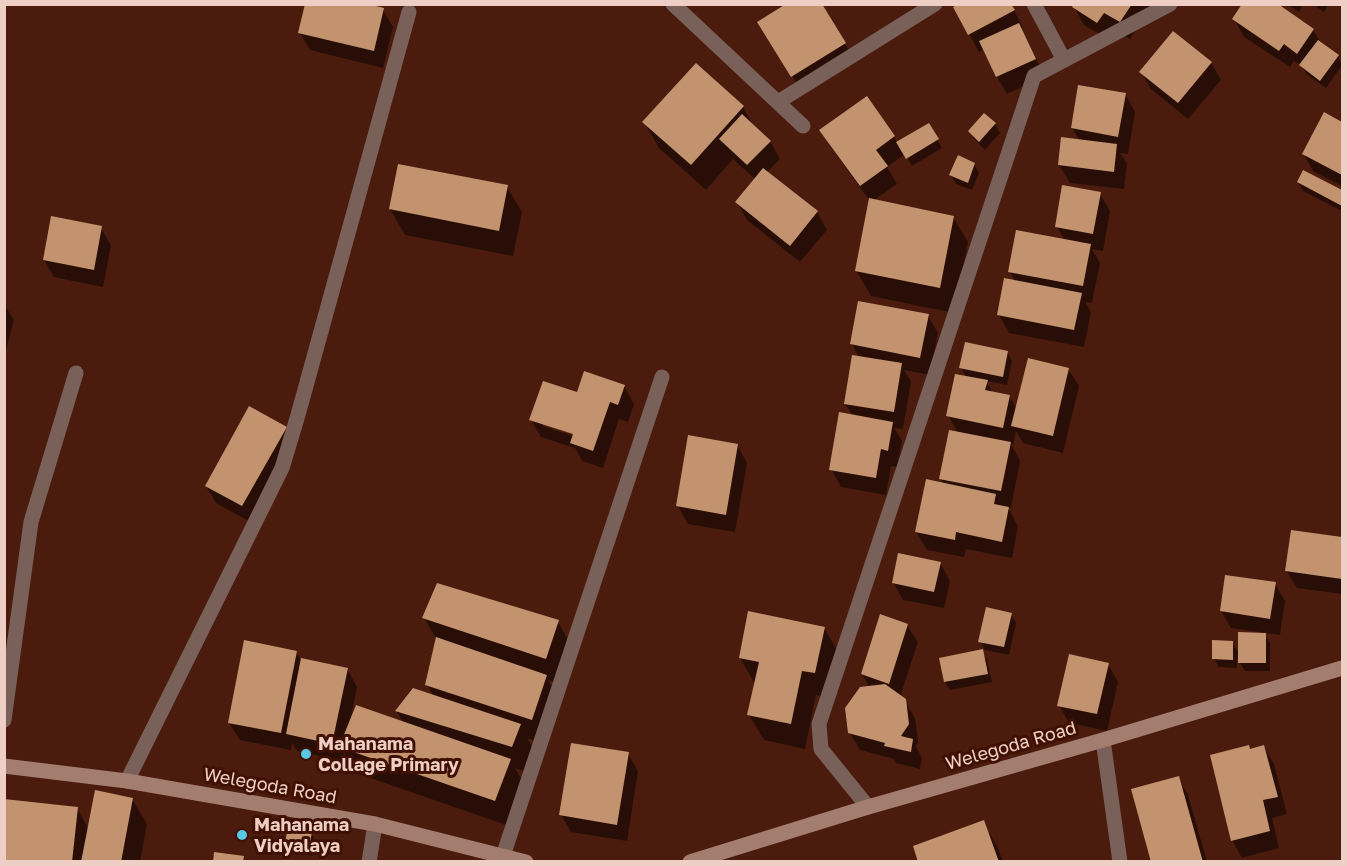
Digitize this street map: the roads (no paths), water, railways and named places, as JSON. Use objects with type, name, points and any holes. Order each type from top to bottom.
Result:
[{"type":"street","points":[[673,4],[803,126]]},
{"type":"street","points":[[778,102],[935,4]]},
{"type":"street","points":[[1034,4],[1064,60]]},
{"type":"street","points":[[868,807],[822,749],[819,724],[1034,76],[1170,4]]},
{"type":"street","points":[[127,781],[282,468],[409,12]]},
{"type":"street","points":[[4,720],[30,522],[76,373]]},
{"type":"street","points":[[503,856],[662,377]]},
{"type":"street","name":"Welegoda Road","points":[[690,861],[868,807],[1341,672]]},
{"type":"street","points":[[1102,740],[1120,861]]},
{"type":"street","name":"Welegoda Road","points":[[4,766],[127,781],[375,824],[525,861]]},
{"type":"street","points":[[369,861],[375,824]]},
{"type":"place","name":"Mahanama Collage Primary","points":[[306,754]]},
{"type":"place","name":"Mahanama Vidyalaya","points":[[242,835]]}]
